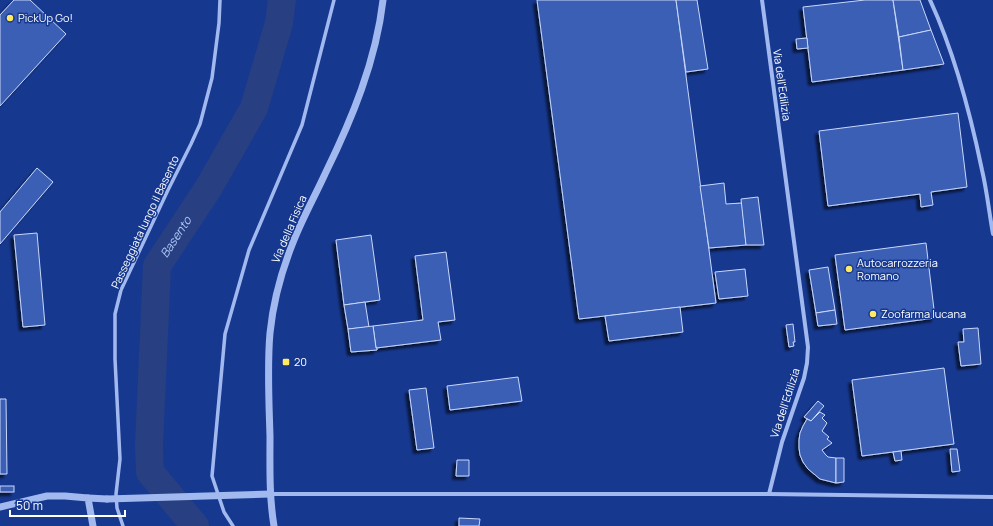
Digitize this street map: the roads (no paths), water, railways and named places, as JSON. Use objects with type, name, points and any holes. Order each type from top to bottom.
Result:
[{"type":"street","name":"Passeggiata lungo il Basento","points":[[123,526],[117,508],[116,494],[120,459],[115,359],[115,314],[121,290],[168,190],[192,144],[200,124],[212,78],[219,23],[220,0]]},
{"type":"street","points":[[233,526],[224,512],[212,476],[225,334],[249,250],[302,125],[334,0]]},
{"type":"street","name":"Via della Fisica","points":[[274,526],[270,494],[269,357],[271,326],[278,288],[292,244],[338,146],[359,95],[376,42],[382,14],[383,0]]},
{"type":"street","name":"Via dell'Edilizia","points":[[762,0],[808,347],[804,378],[782,442],[769,494]]},
{"type":"street","points":[[930,0],[956,68],[966,102],[982,171],[993,234]]},
{"type":"street","points":[[0,507],[47,496],[107,499],[270,494],[769,494],[993,497]]},
{"type":"street","points":[[88,498],[93,526]]},
{"type":"waterway","name":"Basento","points":[[195,526],[150,472],[149,446],[157,266],[209,187],[254,108],[279,23],[282,0]]},
{"type":"place","name":"PickUp Go!","points":[[10,18]]},
{"type":"place","name":"Autocarrozzeria Romano","points":[[849,269]]},
{"type":"place","name":"Zoofarma lucana","points":[[873,314]]},
{"type":"place","name":"20","points":[[286,362]]}]
